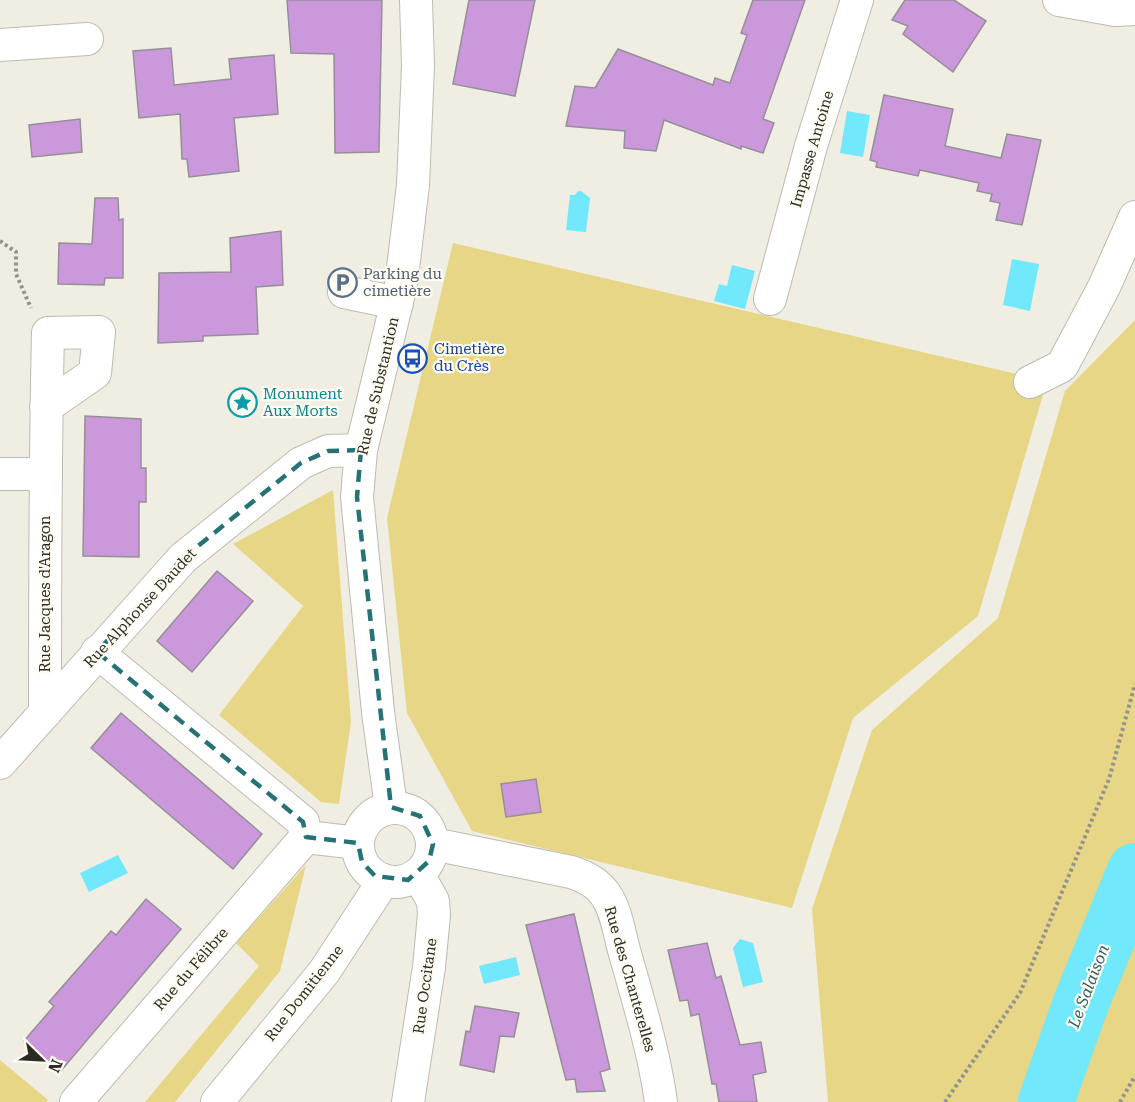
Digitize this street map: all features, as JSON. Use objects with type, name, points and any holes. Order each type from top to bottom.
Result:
[{"type":"street","name":"Rue de Substantion","points":[[391,807],[378,712],[357,498],[361,450],[401,285],[413,185],[418,66],[416,0]]},
{"type":"street","name":"Impasse Antoine","points":[[770,299],[811,146],[857,0]]},
{"type":"street","points":[[1059,0],[1115,10],[1135,9]]},
{"type":"street","points":[[0,45],[87,39]]},
{"type":"street","points":[[1030,382],[1062,366],[1104,287],[1135,217]]},
{"type":"street","points":[[344,292],[397,303]]},
{"type":"street","points":[[46,406],[95,373],[99,332],[48,333]]},
{"type":"street","name":"Rue Jacques d'Aragon","points":[[45,713],[48,333]]},
{"type":"street","name":"Rue Alphonse Daudet","points":[[0,763],[183,558],[301,463],[328,451],[361,450]]},
{"type":"street","points":[[0,474],[46,474]]},
{"type":"street","points":[[98,652],[303,822],[306,837],[358,843]]},
{"type":"street","points":[[391,807],[406,808],[420,816],[429,829],[433,844],[429,861],[418,874],[408,880],[384,880],[375,876],[362,862],[358,843],[360,830],[378,811],[391,807]]},
{"type":"street","name":"Rue du Félibre","points":[[76,1102],[306,837]]},
{"type":"street","name":"Rue des Chanterelles","points":[[433,844],[571,872],[586,877],[604,892],[611,904],[630,972],[658,1079],[661,1102]]},
{"type":"street","name":"Rue Occitane","points":[[408,1102],[429,967],[434,915],[433,901],[418,874]]},
{"type":"street","name":"Rue Domitienne","points":[[217,1102],[324,972],[384,880]]},
{"type":"path","points":[[0,241],[16,252],[16,274],[34,316],[48,333]]},
{"type":"path","points":[[945,1102],[1020,993],[1109,779],[1135,684]]},
{"type":"path","points":[[1120,1102],[1135,1076]]},
{"type":"highlighted area","points":[[361,450],[357,497],[391,807],[420,816],[433,844],[429,861],[408,880],[375,876],[362,862],[358,843],[306,837],[303,822],[97,652],[183,558],[301,463],[328,451]]},
{"type":"shaded area","points":[[453,243],[1047,381],[978,616],[853,718],[792,908],[472,831],[407,713],[387,518]]},
{"type":"shaded area","points":[[1135,320],[1135,1102],[828,1102],[812,909],[872,730],[998,618],[1065,391]]},
{"type":"shaded area","points":[[333,490],[351,722],[339,804],[321,802],[219,715],[303,606],[233,544]]},
{"type":"shaded area","points":[[306,865],[280,971],[175,1102],[145,1102],[259,966],[236,943]]},
{"type":"shaded area","points":[[0,1060],[48,1100],[46,1102],[0,1102]]},
{"type":"water","points":[[847,111],[870,115],[863,157],[840,153]]},
{"type":"water","points":[[578,191],[590,198],[586,232],[566,230],[570,195],[575,195]]},
{"type":"water","points":[[1012,259],[1039,264],[1030,311],[1003,305]]},
{"type":"water","points":[[732,265],[755,271],[745,309],[714,301],[719,284],[727,286]]},
{"type":"water","points":[[118,855],[128,873],[89,892],[80,873]]},
{"type":"water","points":[[740,939],[753,943],[763,982],[743,987],[733,948]]},
{"type":"water","points":[[516,957],[520,975],[484,984],[479,966]]},
{"type":"building","points":[[287,0],[382,0],[379,152],[335,153],[334,54],[291,53]]},
{"type":"building","points":[[469,0],[535,0],[515,96],[453,84]]},
{"type":"building","points":[[753,0],[805,0],[763,119],[774,123],[763,153],[741,146],[741,149],[664,120],[656,151],[624,148],[625,131],[566,126],[575,86],[595,88],[618,49],[713,85],[715,78],[730,83],[747,35],[741,33]]},
{"type":"building","points":[[905,0],[954,0],[986,21],[953,72],[903,34],[908,26],[892,20]]},
{"type":"building","points":[[171,48],[174,85],[231,79],[229,59],[274,55],[278,114],[234,118],[239,171],[189,177],[187,159],[182,159],[180,114],[139,118],[133,51]]},
{"type":"building","points":[[884,95],[953,109],[945,146],[1001,158],[1007,134],[1041,140],[1022,225],[996,220],[1000,203],[990,201],[992,194],[977,191],[979,183],[920,170],[918,176],[876,167],[877,162],[870,160]]},
{"type":"building","points":[[80,119],[82,152],[32,157],[29,125]]},
{"type":"building","points":[[95,198],[118,198],[119,220],[123,219],[123,278],[105,278],[104,285],[58,284],[59,243],[92,244]]},
{"type":"building","points":[[281,231],[283,285],[256,287],[258,334],[203,336],[203,341],[158,343],[159,273],[231,272],[230,238]]},
{"type":"building","points":[[85,416],[141,419],[141,468],[146,468],[146,502],[139,502],[139,557],[83,556]]},
{"type":"building","points":[[217,571],[253,601],[192,672],[157,641]]},
{"type":"building","points":[[121,713],[262,834],[233,869],[91,748]]},
{"type":"building","points":[[536,779],[541,812],[506,817],[501,784]]},
{"type":"building","points":[[146,899],[181,929],[60,1072],[24,1041],[54,1006],[49,1002],[111,931],[116,935]]},
{"type":"building","points":[[574,914],[610,1069],[600,1072],[605,1091],[577,1092],[575,1079],[566,1080],[526,925]]},
{"type":"building","points":[[707,943],[716,978],[721,976],[740,1045],[761,1042],[766,1072],[753,1075],[757,1102],[719,1102],[716,1084],[712,1084],[699,1014],[691,1016],[688,1000],[680,1001],[668,950]]},
{"type":"building","points":[[475,1006],[519,1013],[514,1037],[500,1036],[494,1072],[460,1065],[466,1031],[470,1032]]},
{"type":"waterway","name":"Le Salaison","points":[[1046,1102],[1081,1003],[1135,871]]},
{"type":"place","name":"Parking du cimetière","points":[[342,283]]},
{"type":"place","name":"Cimetière du Crès","points":[[413,358]]},
{"type":"place","name":"Monument Aux Morts","points":[[242,403]]}]
